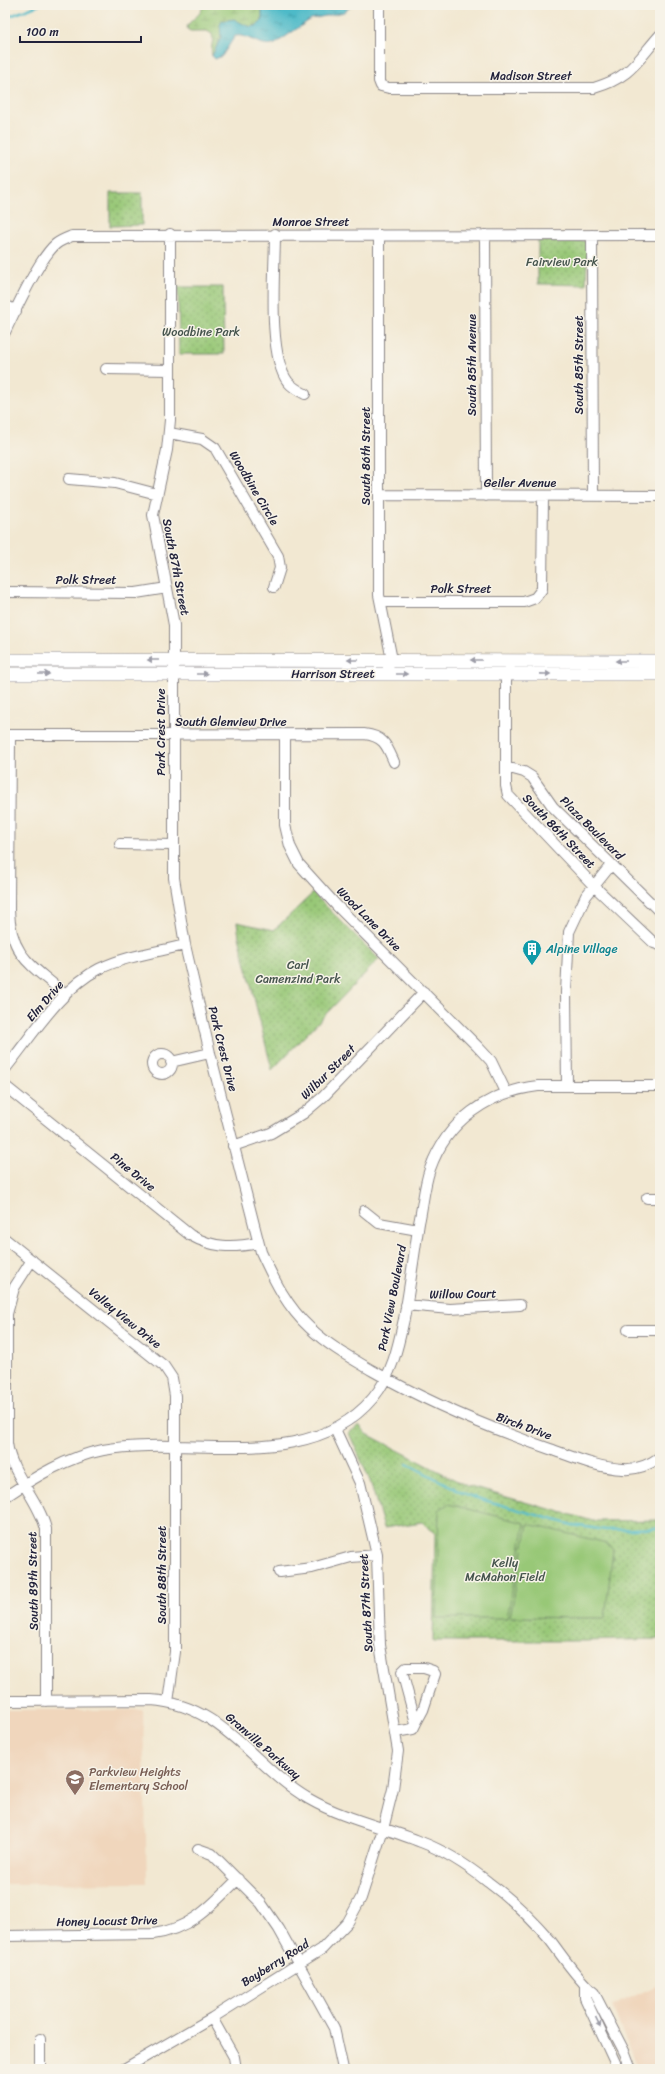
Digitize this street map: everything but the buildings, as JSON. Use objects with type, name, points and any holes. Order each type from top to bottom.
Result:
[{"type":"main road","name":"Harrison Street","points":[[5,660],[384,674],[660,674]]},
{"type":"main road","name":"Harrison Street","points":[[5,674],[392,660],[660,661]]},
{"type":"street","name":"Madison Street","points":[[379,5],[379,81],[381,86],[389,88],[594,88],[613,81],[629,72],[660,35]]},
{"type":"street","name":"South 87th Street","points":[[170,234],[169,433],[153,522],[174,624],[175,667]]},
{"type":"street","points":[[275,234],[276,350],[287,381],[294,388],[305,394]]},
{"type":"street","name":"Monroe Street","points":[[16,311],[50,251],[63,239],[82,235],[660,235]]},
{"type":"street","name":"South 86th Street","points":[[379,235],[379,495],[381,602],[392,660]]},
{"type":"street","name":"South 85th Avenue","points":[[485,235],[486,496]]},
{"type":"street","name":"South 85th Street","points":[[592,235],[593,496]]},
{"type":"street","points":[[5,305],[16,311],[5,332]]},
{"type":"street","points":[[106,369],[170,370]]},
{"type":"street","name":"Woodbine Circle","points":[[169,433],[202,438],[215,448],[278,556],[280,568],[274,587]]},
{"type":"street","points":[[69,479],[115,483],[157,494]]},
{"type":"street","name":"Geiler Avenue","points":[[379,495],[660,496]]},
{"type":"street","name":"Polk Street","points":[[381,602],[524,602],[532,600],[539,595],[542,589],[543,496]]},
{"type":"street","name":"Polk Street","points":[[5,592],[136,593],[167,588]]},
{"type":"street","points":[[384,674],[392,660]]},
{"type":"street","points":[[506,674],[515,660]]},
{"type":"street","name":"Park Crest Drive","points":[[175,667],[174,878],[185,945],[210,1053],[258,1243],[274,1279],[292,1309],[306,1324],[337,1350],[386,1378]]},
{"type":"street","name":"South 86th Street","points":[[506,674],[506,786],[511,799],[594,886],[576,913],[569,932],[566,992],[567,1086]]},
{"type":"street","points":[[7,735],[9,910],[11,933],[17,950],[23,957],[65,994]]},
{"type":"street","name":"South Glenview Drive","points":[[7,735],[373,736],[385,741],[394,762]]},
{"type":"street","name":"Wood Lane Drive","points":[[285,735],[285,820],[288,839],[296,860],[336,905],[491,1061],[506,1092]]},
{"type":"street","name":"Plaza Boulevard","points":[[506,767],[524,772],[535,780],[553,807],[660,912]]},
{"type":"street","points":[[120,844],[173,845]]},
{"type":"street","points":[[611,865],[594,886],[654,943],[660,945]]},
{"type":"street","name":"Elm Drive","points":[[5,1069],[65,994],[87,976],[104,966],[185,945]]},
{"type":"street","name":"Wilbur Street","points":[[233,1146],[271,1133],[304,1113],[324,1096],[424,992]]},
{"type":"street","points":[[171,1062],[210,1053]]},
{"type":"street","name":"Pine Drive","points":[[5,1086],[190,1235],[206,1243],[223,1246],[240,1246],[258,1243]]},
{"type":"street","name":"Park View Boulevard","points":[[5,1497],[24,1484],[66,1461],[101,1451],[131,1446],[270,1446],[305,1440],[334,1429],[352,1418],[379,1390],[386,1378],[396,1352],[406,1305],[428,1176],[440,1147],[451,1131],[465,1116],[490,1099],[506,1092],[538,1086],[660,1086]]},
{"type":"street","points":[[646,1198],[660,1198]]},
{"type":"street","points":[[364,1211],[379,1223],[418,1230]]},
{"type":"street","name":"Valley View Drive","points":[[5,1239],[167,1369],[172,1378],[175,1390],[175,1446]]},
{"type":"street","name":"South 89th Street","points":[[32,1260],[16,1282],[12,1293],[7,1321],[7,1443],[12,1462],[39,1509],[46,1536],[46,1701]]},
{"type":"street","name":"Willow Court","points":[[406,1305],[450,1309],[520,1305]]},
{"type":"street","points":[[628,1330],[660,1330]]},
{"type":"street","name":"Birch Drive","points":[[386,1378],[479,1423],[582,1460],[610,1468],[625,1469],[643,1466],[659,1460]]},
{"type":"street","name":"South 87th Street","points":[[334,1429],[360,1483],[377,1555],[380,1645],[398,1751],[393,1789],[383,1829]]},
{"type":"street","name":"South 88th Street","points":[[168,1702],[175,1652],[175,1446]]},
{"type":"street","points":[[279,1572],[312,1568],[351,1557],[377,1555]]},
{"type":"street","points":[[395,1732],[413,1729],[423,1710],[435,1674],[433,1671],[424,1668],[406,1668],[402,1672],[416,1723]]},
{"type":"street","name":"Granville Parkway","points":[[5,1701],[142,1700],[168,1702],[187,1708],[214,1721],[283,1783],[309,1799],[338,1814],[431,1846],[460,1862],[489,1882],[548,1938],[586,1986],[594,1993],[625,2053],[631,2069]]},
{"type":"street","name":"Bayberry Road","points":[[124,2069],[212,2018],[322,1949],[348,1922],[361,1898],[383,1829]]},
{"type":"street","points":[[198,1849],[212,1854],[261,1903],[299,1964],[334,2028],[343,2069]]},
{"type":"street","name":"Honey Locust Drive","points":[[5,1936],[153,1934],[170,1932],[189,1922],[209,1908],[238,1879]]},
{"type":"street","points":[[586,1986],[585,1998],[618,2069]]},
{"type":"street","points":[[212,2018],[234,2057],[236,2069]]},
{"type":"street","points":[[40,2039],[40,2069]]},
{"type":"shaded area","name":"Parkview Heights Elementary School","points":[[5,1710],[143,1710],[147,1883],[5,1884]]},
{"type":"shaded area","points":[[660,1985],[660,2069],[637,2069],[612,2006]]},
{"type":"green space","points":[[203,5],[262,5],[262,21],[255,26],[246,26],[241,23],[221,31],[221,37],[212,56],[212,34],[207,31],[189,31],[187,27],[201,12]]},
{"type":"green space","points":[[110,193],[142,193],[142,225],[110,226]]},
{"type":"green space","name":"Fairview Park","points":[[538,240],[588,241],[586,285],[538,284]]},
{"type":"green space","name":"Woodbine Park","points":[[178,287],[223,287],[224,354],[179,354]]},
{"type":"green space","name":"Carl Camenzind Park","points":[[313,893],[379,959],[272,1070],[239,937],[237,922],[274,930]]},
{"type":"green space","name":"Kelly McMahon Field","points":[[359,1425],[367,1434],[467,1486],[593,1521],[660,1520],[660,1639],[584,1641],[433,1641],[435,1533],[422,1522],[384,1528],[370,1481],[349,1433]]},
{"type":"green space","points":[[448,1504],[525,1523],[507,1618],[436,1618],[439,1510]]},
{"type":"green space","points":[[528,1524],[607,1543],[613,1550],[605,1618],[510,1617]]},
{"type":"water","points":[[262,5],[353,5],[344,12],[311,19],[275,44],[264,44],[244,37],[235,36],[222,56],[215,59],[212,56],[221,37],[220,25],[222,21],[234,19],[248,26],[255,26],[262,21]]},
{"type":"waterway","points":[[5,18],[39,5]]},
{"type":"waterway","points":[[407,1464],[470,1496],[572,1525],[606,1530],[660,1528]]},
{"type":"place","name":"Alpine Village","points":[[532,966]]},
{"type":"place","name":"Parkview Heights Elementary School","points":[[75,1796]]}]
